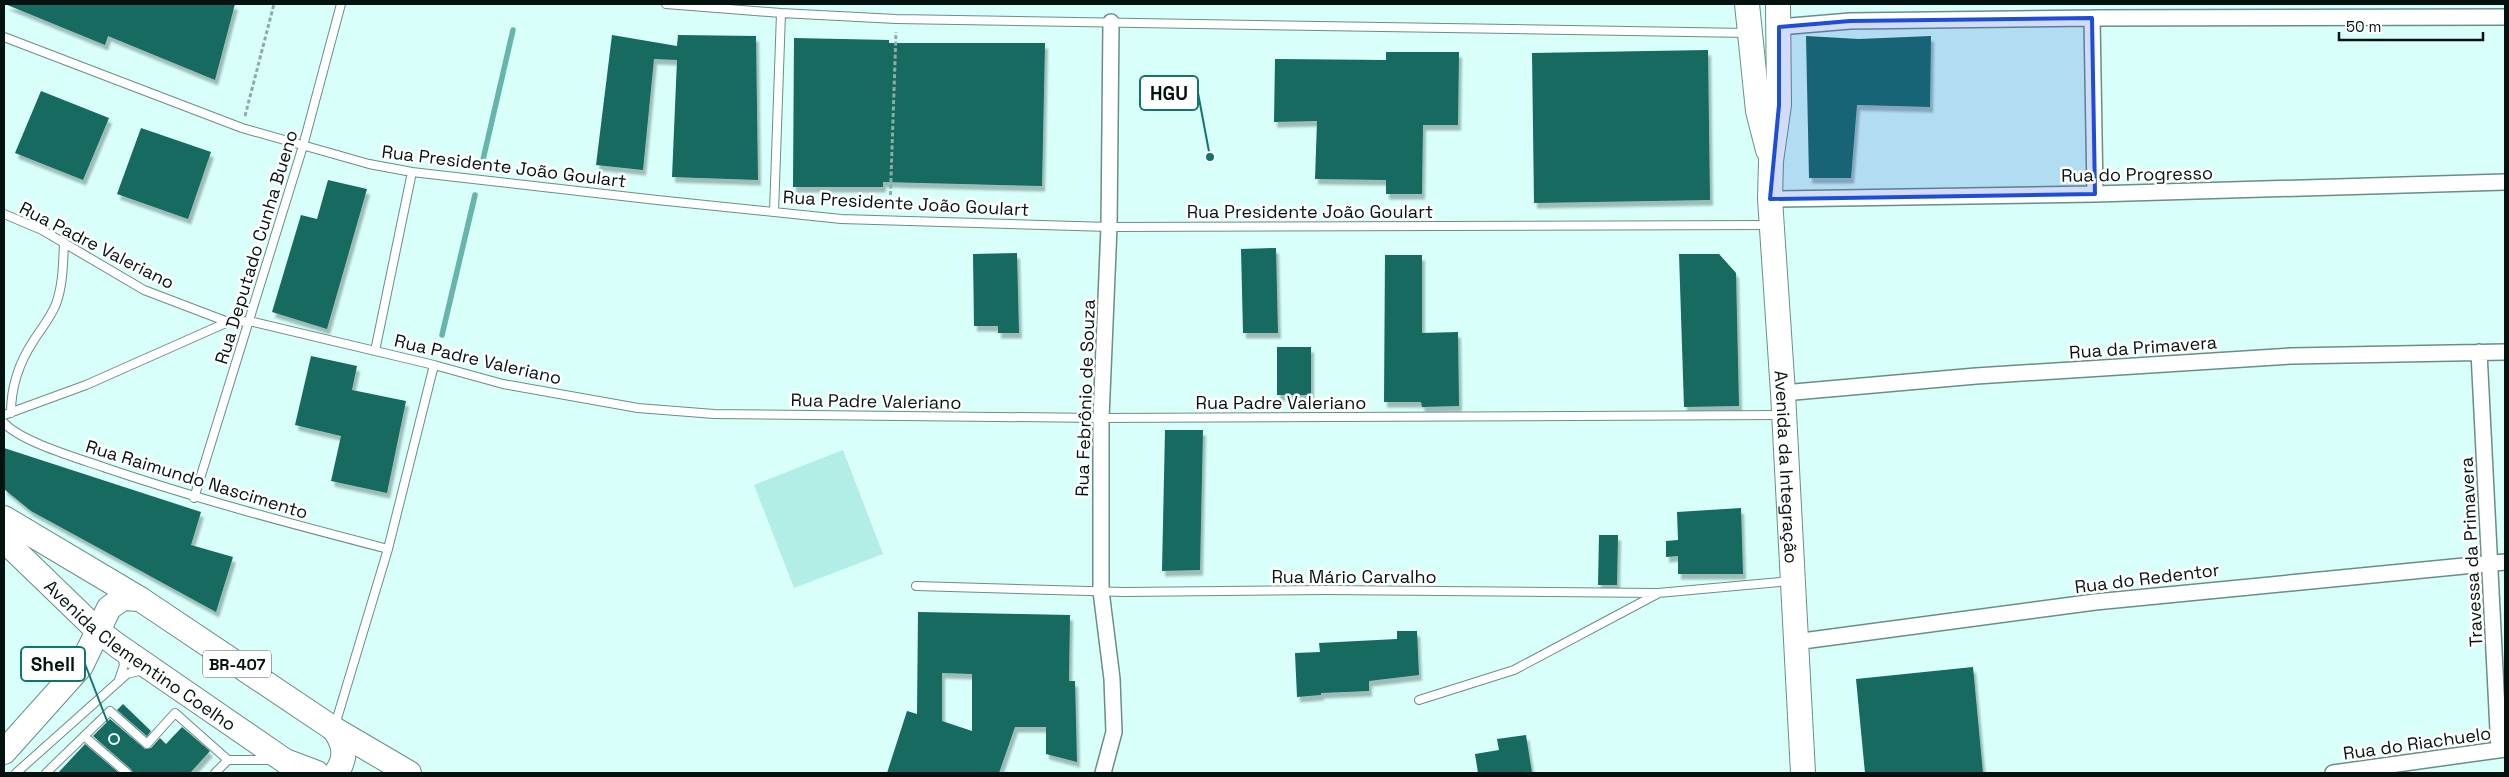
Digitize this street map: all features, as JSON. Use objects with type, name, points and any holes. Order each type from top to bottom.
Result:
[{"type":"main road","name":"Avenida da Integração","points":[[1747,4],[1758,111],[1771,161]]},
{"type":"main road","name":"Avenida da Integração","points":[[1778,15],[1779,106],[1771,161],[1770,198],[1803,773]]},
{"type":"main road","name":"Avenida Clementino Coelho","points":[[4,518],[140,599],[334,730],[409,773]]},
{"type":"main road","name":"Avenida Clementino Coelho","points":[[4,540],[97,630],[153,671],[285,761]]},
{"type":"main road","points":[[4,752],[82,666],[93,645],[97,630],[115,602],[123,598],[140,599]]},
{"type":"main road","points":[[334,730],[343,747],[344,757],[336,773]]},
{"type":"main road","name":"BR-407","points":[[285,761],[316,773]]},
{"type":"street","points":[[1778,15],[1850,21],[2092,18],[2505,17]]},
{"type":"street","points":[[2092,18],[2095,194]]},
{"type":"street","name":"Rua Febrônio de Souza","points":[[1103,773],[1114,732],[1112,679],[1100,590],[1100,418],[1109,226],[1111,22]]},
{"type":"street","name":"Rua do Progresso","points":[[1770,198],[2095,194],[2505,182]]},
{"type":"street","name":"Travessa da Primavera","points":[[2479,352],[2498,563],[2502,750]]},
{"type":"street","name":"Rua da Primavera","points":[[1783,404],[1976,376],[2291,356],[2505,352]]},
{"type":"street","name":"Rua do Redentor","points":[[1795,642],[2114,600],[2498,563]]},
{"type":"street","name":"Rua do Riachuelo","points":[[2341,773],[2502,750]]},
{"type":"lane","name":"Rua Deputado Cunha Bueno","points":[[194,498],[303,146],[341,4]]},
{"type":"lane","points":[[666,4],[896,19],[1750,33]]},
{"type":"lane","points":[[774,212],[781,13]]},
{"type":"lane","name":"Rua Presidente João Goulart","points":[[4,37],[242,128],[369,164],[412,172],[774,212],[841,219],[1109,226],[1771,225]]},
{"type":"lane","points":[[375,351],[412,172]]},
{"type":"lane","name":"Rua Padre Valeriano","points":[[4,214],[42,230],[144,290],[228,322],[249,321],[434,365],[503,384],[638,408],[714,414],[1100,418],[1783,404]]},
{"type":"lane","points":[[7,414],[19,369],[32,343],[56,305],[63,274],[64,243]]},
{"type":"lane","points":[[7,414],[86,385],[228,322]]},
{"type":"lane","points":[[334,730],[388,549],[434,365]]},
{"type":"lane","name":"Rua Raimundo Nascimento","points":[[4,423],[26,438],[67,455],[194,498],[388,549]]},
{"type":"lane","name":"Rua Mário Carvalho","points":[[916,586],[1100,590],[1658,594],[1792,581]]},
{"type":"lane","points":[[1419,700],[1514,670],[1658,594]]},
{"type":"lane","points":[[115,686],[124,665],[124,659],[118,646]]},
{"type":"lane","points":[[16,773],[135,670],[153,671]]},
{"type":"lane","points":[[46,773],[110,711],[146,744],[175,713],[228,760],[285,761]]},
{"type":"lane","points":[[84,736],[126,773]]},
{"type":"lane","points":[[215,773],[228,760]]},
{"type":"path","points":[[242,128],[274,4]]},
{"type":"path","points":[[890,221],[896,19]]},
{"type":"highlighted area","points":[[2092,18],[2095,194],[1770,199],[1779,105],[1779,27],[1850,21]]},
{"type":"green space","points":[[843,450],[883,554],[794,588],[754,485]]},
{"type":"building","points":[[5,4],[235,4],[215,80],[108,36],[105,45]]},
{"type":"building","points":[[612,35],[677,46],[678,35],[756,36],[758,180],[672,177],[677,60],[654,59],[643,170],[596,165]]},
{"type":"building","points":[[1806,36],[1859,39],[1931,36],[1930,107],[1857,105],[1851,178],[1809,178]]},
{"type":"building","points":[[794,38],[889,40],[889,43],[1045,43],[1042,186],[883,182],[883,187],[793,187]]},
{"type":"building","points":[[1708,50],[1710,200],[1534,203],[1532,53]]},
{"type":"building","points":[[1386,52],[1459,52],[1458,125],[1423,125],[1422,194],[1386,194],[1386,180],[1315,179],[1317,121],[1274,122],[1275,59],[1386,60]]},
{"type":"building","points":[[41,91],[109,118],[83,180],[15,153]]},
{"type":"building","points":[[141,128],[211,152],[188,219],[117,194]]},
{"type":"building","points":[[328,180],[367,189],[327,329],[272,312],[301,215],[317,219]]},
{"type":"building","points":[[1276,248],[1278,333],[1243,333],[1241,249]]},
{"type":"building","points":[[1017,253],[1019,333],[998,333],[998,326],[974,326],[973,254]]},
{"type":"building","points":[[1679,254],[1719,254],[1736,273],[1739,406],[1684,407]]},
{"type":"building","points":[[1385,255],[1422,255],[1422,333],[1458,332],[1459,406],[1422,407],[1421,402],[1384,402]]},
{"type":"building","points":[[1277,347],[1311,347],[1311,395],[1277,395]]},
{"type":"building","points":[[311,356],[357,366],[352,390],[406,401],[387,493],[331,481],[341,436],[295,425]]},
{"type":"building","points":[[1165,430],[1203,430],[1200,570],[1162,571]]},
{"type":"building","points":[[4,448],[201,512],[191,545],[233,557],[216,612],[31,511],[4,489]]},
{"type":"building","points":[[1741,508],[1743,574],[1678,574],[1678,556],[1666,557],[1666,541],[1678,540],[1677,512]]},
{"type":"building","points":[[1599,535],[1618,535],[1617,585],[1598,585]]},
{"type":"building","points":[[918,612],[1070,615],[1069,681],[1075,681],[1077,762],[1046,754],[1046,727],[1015,727],[999,773],[887,773],[907,711],[917,714]],"holes":[[[942,673],[972,674],[972,731],[942,721]]]},
{"type":"building","points":[[1397,631],[1417,631],[1419,675],[1369,681],[1369,691],[1321,693],[1321,695],[1297,697],[1295,653],[1320,652],[1319,643],[1397,639]]},
{"type":"building","points":[[1973,667],[1983,773],[1865,773],[1856,679]]},
{"type":"building","points":[[123,704],[151,731],[147,736],[117,710]]},
{"type":"building","points":[[110,719],[145,749],[151,748],[160,738],[166,744],[182,727],[210,751],[190,773],[133,773],[131,769],[93,736]]},
{"type":"building","points":[[1526,735],[1532,773],[1478,773],[1475,754],[1499,750],[1497,739]]},
{"type":"building","points":[[85,744],[119,773],[58,773]]},
{"type":"waterway","points":[[482,164],[513,30]]},
{"type":"waterway","points":[[442,335],[475,195]]},
{"type":"place","name":"HGU","points":[[1210,157]]},
{"type":"place","name":"Shell","points":[[114,739]]}]
